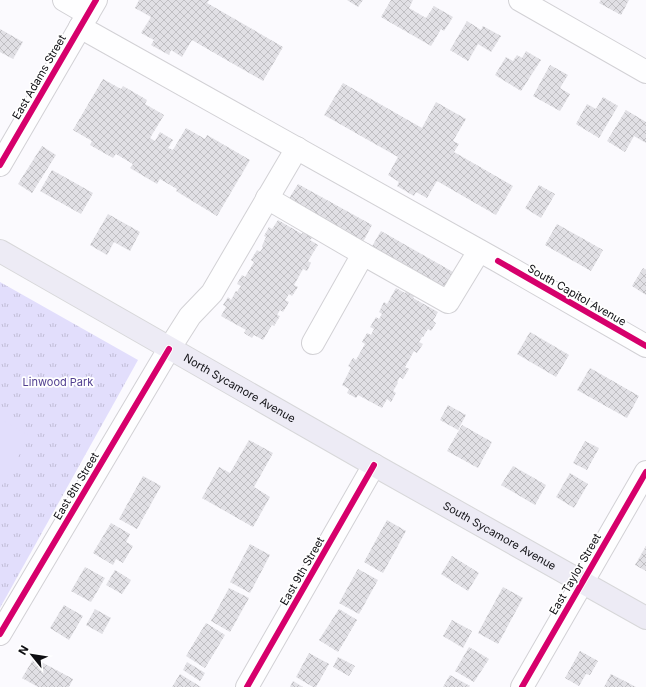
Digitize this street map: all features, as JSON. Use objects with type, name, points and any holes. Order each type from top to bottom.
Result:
[{"type":"main road","name":"North Sycamore Avenue","points":[[0,252],[374,465]]},
{"type":"main road","name":"South Sycamore Avenue","points":[[374,465],[646,618]]},
{"type":"street","name":"South Capitol Avenue","points":[[64,0],[88,13],[296,148],[646,346]]},
{"type":"street","points":[[520,0],[646,72]]},
{"type":"street","name":"East Adams Street","points":[[0,165],[88,13]]},
{"type":"street","name":"East 8th Street","points":[[0,634],[190,316],[212,293],[296,148]]},
{"type":"street","points":[[268,198],[448,302],[479,251]]},
{"type":"street","points":[[313,343],[364,254]]},
{"type":"street","name":"East 9th Street","points":[[247,687],[374,465]]},
{"type":"street","name":"East Taylor Street","points":[[522,687],[646,472]]},
{"type":"green space","name":"Linwood Park","points":[[0,282],[138,360],[0,608]]},
{"type":"green space","points":[[0,419],[30,436],[1,487],[0,487]]},
{"type":"building","points":[[139,0],[209,0],[207,3],[283,47],[263,81],[192,40],[182,57],[171,50],[169,55],[151,45],[154,40],[141,33],[151,17],[135,8]]},
{"type":"building","points":[[347,0],[363,0],[358,7]]},
{"type":"building","points":[[391,0],[413,0],[409,8],[426,18],[434,6],[453,17],[444,31],[441,29],[431,46],[381,17]]},
{"type":"building","points":[[601,0],[629,0],[621,15],[599,3]]},
{"type":"building","points":[[467,21],[481,30],[483,26],[501,36],[491,52],[478,44],[468,61],[450,50]]},
{"type":"building","points":[[0,29],[23,42],[13,59],[0,52]]},
{"type":"building","points":[[526,51],[541,60],[521,91],[495,75],[506,57],[513,61],[517,55],[522,58]]},
{"type":"building","points":[[550,65],[568,75],[560,88],[570,94],[560,111],[533,96]]},
{"type":"building","points":[[103,79],[121,89],[123,86],[147,100],[145,104],[164,115],[150,138],[155,141],[160,132],[173,140],[168,148],[173,150],[186,128],[205,139],[207,135],[250,160],[217,216],[176,191],[177,189],[160,179],[157,184],[130,168],[133,164],[116,154],[113,158],[90,145],[92,141],[73,130]]},
{"type":"building","points":[[343,83],[422,128],[436,102],[466,119],[453,141],[459,144],[454,152],[513,186],[496,215],[437,181],[427,198],[416,192],[414,196],[397,186],[399,182],[388,175],[398,157],[324,115]]},
{"type":"building","points":[[603,97],[618,106],[599,138],[576,124],[587,104],[596,109]]},
{"type":"building","points":[[626,110],[646,122],[646,143],[634,136],[625,152],[607,141]]},
{"type":"building","points":[[42,146],[56,155],[32,193],[18,184]]},
{"type":"building","points":[[52,170],[93,193],[81,214],[40,191]]},
{"type":"building","points":[[298,184],[372,225],[363,242],[288,200]]},
{"type":"building","points":[[539,185],[555,194],[541,218],[525,208]]},
{"type":"building","points":[[108,214],[140,232],[130,251],[114,242],[107,255],[90,245]]},
{"type":"building","points":[[278,220],[302,234],[303,231],[313,237],[310,240],[318,245],[308,261],[311,263],[307,271],[303,269],[294,285],[298,287],[292,296],[289,294],[285,300],[289,302],[283,312],[280,310],[277,315],[280,316],[274,326],[272,325],[263,340],[254,335],[252,338],[244,333],[246,330],[221,316],[226,307],[223,305],[228,297],[231,300],[236,291],[237,292],[241,286],[237,284],[242,275],[245,277],[254,262],[251,260],[257,250],[260,252],[263,247],[262,246],[266,237],[264,236],[269,227],[272,229]]},
{"type":"building","points":[[557,224],[603,250],[591,271],[545,245]]},
{"type":"building","points":[[381,231],[453,272],[443,289],[371,248]]},
{"type":"building","points":[[643,268],[646,270],[646,295],[632,286]]},
{"type":"building","points":[[396,288],[405,293],[407,290],[415,295],[413,298],[438,312],[433,321],[436,323],[431,331],[428,329],[422,337],[419,342],[423,344],[417,353],[414,351],[405,367],[409,369],[403,379],[400,377],[397,382],[398,383],[393,391],[396,393],[391,402],[387,399],[382,408],[358,395],[356,398],[347,393],[349,389],[342,385],[351,368],[348,366],[353,358],[356,360],[365,344],[362,342],[367,333],[371,335],[374,329],[370,327],[376,317],[379,319],[382,314],[379,312],[384,302],[387,304]]},
{"type":"building","points":[[530,332],[569,355],[556,377],[517,354]]},
{"type":"building","points":[[590,368],[639,396],[627,418],[577,390]]},
{"type":"building","points":[[448,405],[466,415],[458,430],[440,420]]},
{"type":"building","points":[[462,425],[492,442],[478,468],[447,451]]},
{"type":"building","points":[[249,440],[273,453],[254,487],[270,497],[253,527],[202,498],[219,467],[230,473]]},
{"type":"building","points":[[585,441],[599,448],[587,470],[573,463]]},
{"type":"building","points":[[513,466],[546,485],[535,505],[501,485]]},
{"type":"building","points":[[570,473],[588,484],[574,508],[556,497]]},
{"type":"building","points":[[143,476],[161,486],[137,529],[119,519]]},
{"type":"building","points":[[387,520],[406,531],[383,573],[364,562]]},
{"type":"building","points":[[111,523],[130,534],[126,542],[133,546],[123,563],[116,559],[113,565],[93,553]]},
{"type":"building","points":[[250,544],[270,555],[250,593],[230,582]]},
{"type":"building","points":[[646,546],[646,571],[635,565]]},
{"type":"building","points":[[452,556],[479,573],[468,591],[441,574]]},
{"type":"building","points":[[85,567],[105,578],[91,602],[71,591]]},
{"type":"building","points":[[358,569],[378,580],[359,614],[339,603]]},
{"type":"building","points":[[115,570],[131,580],[122,594],[106,585]]},
{"type":"building","points":[[503,587],[523,598],[498,644],[478,633]]},
{"type":"building","points":[[229,588],[249,598],[230,632],[211,621]]},
{"type":"building","points":[[64,605],[83,616],[69,640],[50,628]]},
{"type":"building","points":[[95,609],[111,618],[102,634],[86,625]]},
{"type":"building","points":[[339,609],[357,620],[338,652],[319,640]]},
{"type":"building","points":[[452,620],[472,631],[463,648],[443,636]]},
{"type":"building","points":[[206,623],[225,635],[205,668],[186,656]]},
{"type":"building","points":[[469,647],[489,659],[474,682],[455,671]]},
{"type":"building","points":[[580,651],[598,661],[590,675],[586,674],[579,686],[565,678]]},
{"type":"building","points":[[309,653],[329,664],[316,687],[313,687],[296,677]]},
{"type":"building","points":[[338,657],[355,666],[349,676],[333,667]]},
{"type":"building","points":[[34,658],[73,679],[69,687],[38,687],[22,678]]},
{"type":"building","points":[[187,662],[205,673],[200,681],[183,670]]},
{"type":"building","points":[[180,674],[201,687],[172,687]]},
{"type":"building","points":[[611,674],[636,687],[604,687]]},
{"type":"building","points":[[450,675],[470,686],[443,687]]},
{"type":"building","points":[[293,681],[303,687],[290,687]]},
{"type":"cycle path","points":[[0,165],[96,0]]},
{"type":"cycle path","points":[[498,261],[646,346]]},
{"type":"cycle path","points":[[0,634],[169,349]]},
{"type":"cycle path","points":[[247,687],[374,465]]},
{"type":"cycle path","points":[[522,687],[646,472]]}]
